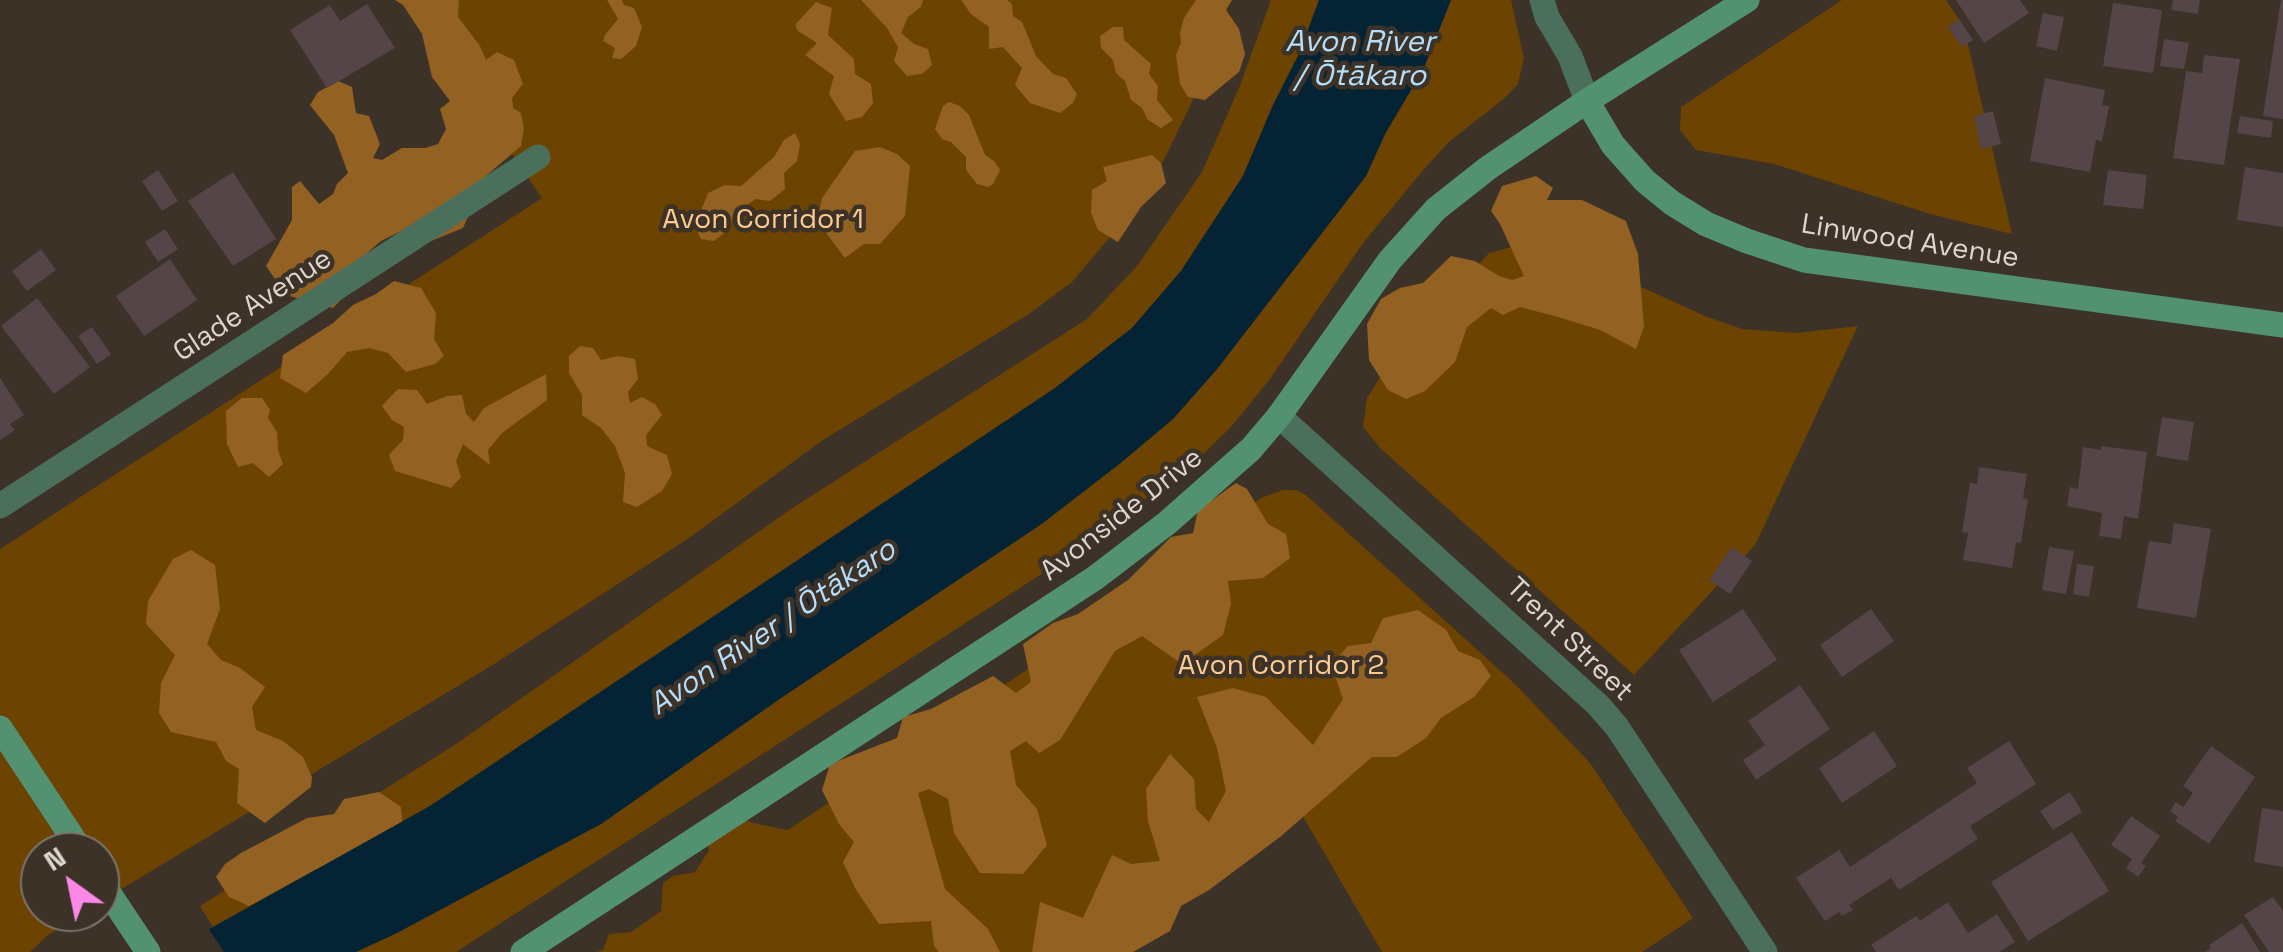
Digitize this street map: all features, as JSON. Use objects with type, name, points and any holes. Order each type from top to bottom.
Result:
[{"type":"main road","name":"Avonside Drive","points":[[523,952],[1095,578],[1251,449],[1279,416],[1390,260],[1436,208],[1587,101],[1747,0]]},
{"type":"main road","name":"Linwood Avenue","points":[[1587,101],[1613,146],[1645,181],[1695,217],[1747,242],[1804,260],[2283,325]]},
{"type":"main road","points":[[0,728],[69,832]]},
{"type":"main road","points":[[120,910],[148,952]]},
{"type":"street","points":[[1542,0],[1587,101]]},
{"type":"street","name":"Glade Avenue","points":[[0,506],[538,157]]},
{"type":"street","name":"Trent Street","points":[[1279,416],[1598,705],[1617,727],[1765,952]]},
{"type":"green space","name":"Avon Corridor 1","points":[[407,0],[1224,0],[1199,87],[1165,158],[1115,231],[1072,282],[1029,314],[823,440],[689,538],[491,666],[120,890],[120,832],[20,832],[20,932],[53,932],[30,952],[0,952],[0,549],[542,198]]},
{"type":"green space","points":[[1271,0],[1319,0],[1300,52],[1243,176],[1181,271],[1132,328],[1055,388],[430,806],[213,927],[200,906],[456,744],[794,507],[1087,319],[1137,266],[1202,172],[1239,88]]},
{"type":"green space","points":[[1451,0],[1511,0],[1524,58],[1518,84],[1450,141],[1425,168],[1363,243],[1270,379],[1231,427],[1193,464],[1057,564],[456,952],[356,952],[601,824],[1043,523],[1173,419],[1217,369],[1366,176],[1385,134],[1424,68]]},
{"type":"green space","points":[[1842,0],[1946,0],[1964,27],[2012,234],[1930,214],[1774,164],[1696,150],[1680,130],[1681,107]]},
{"type":"green space","points":[[1516,246],[1571,255],[1742,329],[1797,333],[1858,326],[1755,545],[1634,675],[1380,448],[1363,427],[1367,398],[1388,365],[1489,253]]},
{"type":"green space","name":"Avon Corridor 2","points":[[1283,490],[1306,495],[1514,683],[1590,763],[1693,918],[1642,952],[1382,952],[1298,808],[1088,952],[596,952],[603,950],[609,934],[631,932],[661,911],[663,883],[673,876],[695,872],[709,850],[705,821],[728,809],[752,823],[788,830],[1119,608],[1261,498]]},
{"type":"shaded area","points":[[395,0],[459,0],[458,17],[486,60],[497,52],[514,60],[523,84],[512,98],[524,128],[521,146],[486,176],[463,228],[426,243],[399,232],[381,241],[360,259],[352,288],[333,308],[286,295],[266,266],[292,220],[292,187],[300,181],[319,204],[333,194],[348,173],[334,135],[310,105],[318,92],[338,81],[352,87],[356,113],[369,116],[380,144],[373,158],[382,160],[402,148],[438,144],[446,129],[440,109],[450,101],[432,77],[422,34],[403,5]]},
{"type":"shaded area","points":[[607,0],[622,0],[624,5],[634,8],[642,27],[636,46],[621,59],[612,58],[615,48],[603,41],[618,19]]},
{"type":"shaded area","points":[[861,0],[923,0],[921,7],[908,17],[901,33],[928,49],[932,65],[922,74],[907,76],[894,61],[898,47],[887,28]]},
{"type":"shaded area","points":[[961,0],[1007,0],[1012,4],[1013,16],[1022,22],[1036,56],[1053,74],[1066,78],[1077,94],[1073,103],[1060,113],[1030,103],[1015,85],[1022,68],[1003,47],[989,49],[989,27],[971,14]]},
{"type":"shaded area","points":[[1196,0],[1232,0],[1226,10],[1239,29],[1245,54],[1239,72],[1205,100],[1188,97],[1180,84],[1176,55],[1184,18]]},
{"type":"shaded area","points":[[816,2],[832,8],[828,35],[854,59],[855,74],[871,84],[873,103],[862,117],[846,121],[829,94],[834,76],[805,55],[817,43],[795,25]]},
{"type":"shaded area","points":[[1113,27],[1123,27],[1124,40],[1151,64],[1149,74],[1158,86],[1157,100],[1173,120],[1161,128],[1148,120],[1142,108],[1131,100],[1113,60],[1101,48],[1100,36]]},
{"type":"shaded area","points":[[949,102],[969,115],[985,155],[1000,170],[988,187],[977,184],[966,170],[966,157],[935,129],[943,106]]},
{"type":"shaded area","points":[[795,133],[800,144],[797,161],[784,173],[785,189],[770,201],[756,199],[733,214],[729,229],[714,241],[701,239],[695,226],[708,193],[725,185],[741,186]]},
{"type":"shaded area","points":[[880,147],[897,154],[910,166],[905,216],[880,244],[864,244],[845,258],[817,221],[822,198],[855,151]]},
{"type":"shaded area","points":[[1152,155],[1161,163],[1166,183],[1141,207],[1118,242],[1098,230],[1091,213],[1092,190],[1107,181],[1103,167]]},
{"type":"shaded area","points":[[1536,176],[1553,188],[1547,200],[1582,200],[1626,221],[1638,254],[1644,327],[1636,349],[1600,330],[1558,317],[1520,307],[1503,315],[1491,308],[1467,327],[1455,362],[1425,391],[1406,399],[1388,390],[1369,360],[1367,324],[1381,299],[1400,288],[1423,283],[1451,256],[1475,261],[1512,280],[1524,276],[1491,211],[1502,186]]},
{"type":"shaded area","points":[[394,281],[421,288],[436,313],[434,339],[444,356],[435,364],[406,372],[388,353],[369,348],[347,352],[306,393],[280,378],[283,355]]},
{"type":"shaded area","points":[[580,346],[593,348],[601,360],[618,356],[635,359],[638,379],[628,392],[630,403],[642,397],[655,404],[662,415],[646,435],[647,446],[667,455],[672,474],[662,491],[637,507],[623,502],[625,473],[615,446],[601,428],[582,415],[582,395],[569,373],[569,356]]},
{"type":"shaded area","points":[[546,374],[547,400],[502,433],[488,450],[490,465],[463,444],[456,461],[461,477],[451,488],[395,471],[389,455],[403,440],[404,427],[392,420],[382,406],[398,389],[417,390],[427,404],[462,395],[466,414],[474,422],[484,408]]},
{"type":"shaded area","points":[[242,398],[262,398],[270,410],[268,418],[277,432],[283,464],[269,477],[253,463],[238,467],[227,444],[226,411]]},
{"type":"shaded area","points":[[1236,483],[1247,489],[1268,524],[1286,534],[1290,558],[1263,578],[1228,581],[1231,604],[1223,635],[1182,664],[1142,636],[1115,651],[1060,740],[1039,753],[1026,741],[1010,751],[1016,785],[1037,809],[1047,845],[1023,874],[980,873],[954,833],[948,799],[929,789],[918,793],[945,889],[988,929],[1000,952],[939,952],[934,946],[931,921],[879,924],[843,862],[854,842],[839,824],[822,790],[830,764],[897,738],[903,717],[931,709],[993,676],[1016,693],[1031,682],[1023,644],[1053,623],[1078,614],[1128,580],[1171,537],[1193,533],[1198,510]]},
{"type":"shaded area","points":[[191,550],[215,565],[220,609],[207,644],[221,660],[240,668],[265,687],[252,707],[256,730],[283,741],[303,757],[312,777],[311,787],[265,823],[237,803],[239,769],[226,761],[216,742],[171,732],[159,713],[161,683],[175,655],[146,624],[148,601],[173,559]]},
{"type":"shaded area","points":[[1418,610],[1446,630],[1458,651],[1480,660],[1491,676],[1474,697],[1441,718],[1426,738],[1397,757],[1372,757],[1280,837],[1181,906],[1170,931],[1133,952],[1032,952],[1040,902],[1083,918],[1112,855],[1131,864],[1160,861],[1148,821],[1146,789],[1170,754],[1194,779],[1196,809],[1209,822],[1226,791],[1217,748],[1197,697],[1233,688],[1266,697],[1313,745],[1343,699],[1331,664],[1348,646],[1371,643],[1383,618]]},
{"type":"shaded area","points":[[379,792],[401,807],[403,832],[313,871],[249,906],[229,897],[216,877],[225,864],[241,853],[307,818],[334,814],[344,799]]},
{"type":"water","name":"Avon River / Ōtākaro","points":[[1319,0],[1451,0],[1424,68],[1385,134],[1366,176],[1217,369],[1173,419],[1122,462],[1043,523],[601,824],[397,933],[356,952],[174,952],[430,806],[1055,388],[1132,328],[1181,271],[1243,176],[1300,52]]},
{"type":"pier","points":[[206,925],[224,952],[169,952],[171,948]]},
{"type":"building","points":[[1956,0],[2020,0],[2029,13],[1984,43]]},
{"type":"building","points":[[2173,0],[2200,0],[2198,14],[2171,10]]},
{"type":"building","points":[[2283,0],[2283,119],[2263,116]]},
{"type":"building","points":[[2113,3],[2162,10],[2153,73],[2103,66]]},
{"type":"building","points":[[367,4],[395,48],[327,88],[290,30],[330,5],[340,21]]},
{"type":"building","points":[[2043,13],[2064,17],[2057,51],[2036,46]]},
{"type":"building","points":[[1959,19],[1973,40],[1962,47],[1948,27]]},
{"type":"building","points":[[2164,39],[2189,43],[2184,69],[2160,66]]},
{"type":"building","points":[[2204,55],[2240,59],[2224,165],[2173,158],[2186,71],[2202,73]]},
{"type":"building","points":[[2045,78],[2105,90],[2102,105],[2109,106],[2102,141],[2096,140],[2090,172],[2030,161]]},
{"type":"building","points":[[1993,111],[2001,144],[1981,149],[1974,116]]},
{"type":"building","points":[[2240,116],[2273,121],[2271,138],[2237,133]]},
{"type":"building","points":[[2245,167],[2283,173],[2283,227],[2237,220]]},
{"type":"building","points":[[158,170],[178,201],[162,211],[142,181]]},
{"type":"building","points":[[2108,170],[2147,175],[2143,209],[2103,205]]},
{"type":"building","points":[[233,172],[276,239],[233,266],[188,201]]},
{"type":"building","points":[[165,229],[178,249],[158,262],[145,242]]},
{"type":"building","points":[[41,249],[56,270],[27,291],[12,271]]},
{"type":"building","points":[[170,259],[197,300],[144,336],[116,296]]},
{"type":"building","points":[[37,298],[90,367],[54,394],[1,326]]},
{"type":"building","points":[[92,327],[111,354],[97,364],[78,336]]},
{"type":"building","points":[[0,378],[24,415],[10,424],[15,430],[0,440]]},
{"type":"building","points":[[2162,417],[2194,422],[2188,461],[2156,456]]},
{"type":"building","points":[[2101,446],[2147,452],[2138,519],[2124,516],[2121,539],[2099,536],[2102,513],[2067,506],[2070,487],[2078,489],[2083,447],[2101,450]]},
{"type":"building","points":[[1979,467],[2027,474],[2023,498],[2028,499],[2021,543],[2016,542],[2012,568],[1963,560],[1968,533],[1962,532],[1970,483],[1977,484]]},
{"type":"building","points":[[2174,523],[2211,529],[2196,618],[2137,608],[2149,541],[2171,544]]},
{"type":"building","points":[[1732,547],[1752,561],[1730,594],[1709,580]]},
{"type":"building","points":[[2049,547],[2074,551],[2066,594],[2042,590]]},
{"type":"building","points":[[2077,564],[2094,566],[2089,597],[2073,594]]},
{"type":"building","points":[[1743,609],[1777,660],[1713,702],[1679,650]]},
{"type":"building","points":[[1871,609],[1894,641],[1842,677],[1820,645]]},
{"type":"building","points":[[1800,685],[1830,729],[1756,780],[1743,760],[1765,745],[1748,721]]},
{"type":"building","points":[[1874,731],[1897,766],[1842,803],[1819,768]]},
{"type":"building","points":[[2009,741],[2036,784],[1970,826],[1978,839],[1899,890],[1891,878],[1849,905],[1853,910],[1842,916],[1839,912],[1825,921],[1796,878],[1839,850],[1850,867],[1977,783],[1967,768]]},
{"type":"building","points":[[2211,746],[2255,777],[2209,844],[2175,821],[2178,817],[2170,811],[2176,802],[2183,807],[2193,793],[2183,786]]},
{"type":"building","points":[[2070,792],[2082,812],[2053,830],[2040,811]]},
{"type":"building","points":[[2262,808],[2283,811],[2283,867],[2254,862]]},
{"type":"building","points":[[2131,816],[2160,836],[2141,863],[2146,866],[2138,877],[2126,868],[2132,859],[2111,845]]},
{"type":"building","points":[[2072,832],[2109,891],[2028,941],[1991,882]]},
{"type":"building","points":[[2273,897],[2283,911],[2283,952],[2269,952],[2244,915]]},
{"type":"building","points":[[1948,902],[1968,933],[1997,914],[2015,942],[1999,952],[1876,952],[1871,945],[1916,916],[1920,921]]},
{"type":"building","points":[[2242,923],[2260,952],[2205,952],[2211,948],[2209,945]]}]
